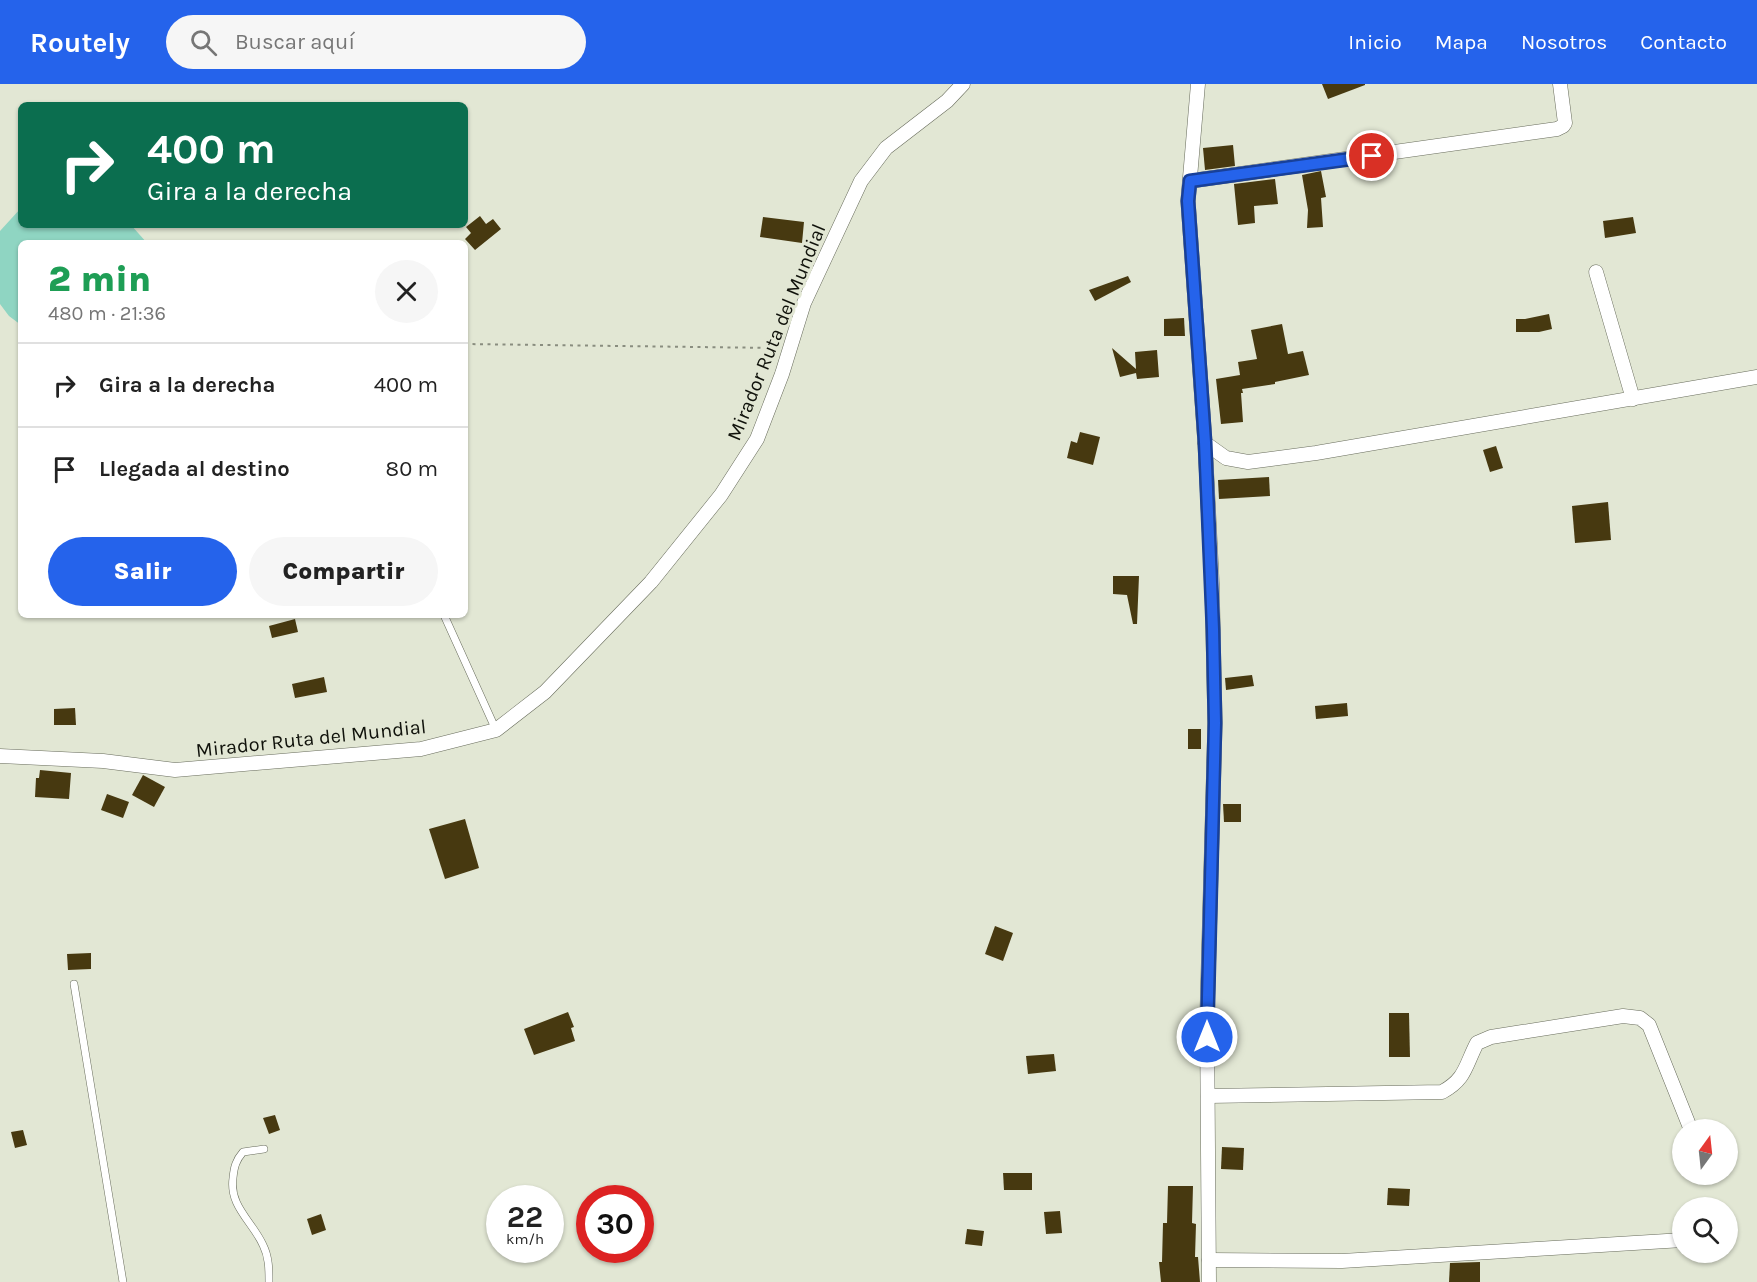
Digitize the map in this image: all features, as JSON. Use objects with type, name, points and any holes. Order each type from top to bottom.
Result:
[{"type":"street","name":"Mirador Ruta del Mundial","points":[[0,756],[103,761],[175,770],[421,749],[496,730],[544,692],[651,582],[721,495],[757,439],[782,374],[804,303],[861,181],[886,148],[947,102],[963,84]]},
{"type":"street","points":[[1198,84],[1188,201],[1205,442],[1212,583],[1215,723],[1207,1018],[1209,1282]]},
{"type":"street","points":[[1190,181],[1557,129],[1565,123],[1560,84]]},
{"type":"street","points":[[1596,272],[1633,399]]},
{"type":"street","points":[[1205,442],[1226,458],[1248,462],[1316,453],[1757,377]]},
{"type":"street","points":[[1208,1096],[1442,1092],[1462,1078],[1477,1043],[1491,1037],[1623,1016],[1640,1018],[1650,1025],[1687,1119]]},
{"type":"street","points":[[1209,1260],[1342,1261],[1672,1241]]},
{"type":"lane","points":[[445,618],[496,730]]},
{"type":"lane","points":[[74,984],[123,1282]]},
{"type":"lane","points":[[264,1149],[243,1152],[236,1161],[231,1190],[237,1206],[263,1244],[269,1262],[269,1282]]},
{"type":"path","points":[[468,344],[790,348]]},
{"type":"water","points":[[18,211],[18,228],[134,228],[144,240],[18,240],[18,323],[9,316],[0,304],[0,231]]},
{"type":"building","points":[[1322,84],[1365,84],[1365,85],[1328,99]]},
{"type":"building","points":[[1233,145],[1235,166],[1205,170],[1203,148]]},
{"type":"building","points":[[1321,171],[1326,197],[1321,198],[1323,227],[1307,228],[1308,210],[1302,175]]},
{"type":"building","points":[[1275,179],[1278,204],[1254,206],[1255,223],[1238,225],[1234,184]]},
{"type":"building","points":[[480,216],[486,224],[493,219],[501,229],[475,250],[465,239],[471,233],[467,228]]},
{"type":"building","points":[[763,217],[804,222],[802,243],[760,237]]},
{"type":"building","points":[[1633,217],[1636,233],[1605,238],[1603,221]]},
{"type":"building","points":[[1128,276],[1131,282],[1095,301],[1089,290]]},
{"type":"building","points":[[1549,314],[1552,329],[1539,332],[1516,332],[1516,319]]},
{"type":"building","points":[[1184,318],[1185,336],[1164,336],[1164,319]]},
{"type":"building","points":[[1282,324],[1288,354],[1303,351],[1309,375],[1275,382],[1275,384],[1242,389],[1243,422],[1221,424],[1216,379],[1240,375],[1238,362],[1257,359],[1251,330]]},
{"type":"building","points":[[1112,348],[1136,369],[1135,352],[1157,350],[1159,377],[1137,379],[1136,373],[1120,377]]},
{"type":"building","points":[[1080,432],[1100,437],[1093,465],[1067,458],[1071,441],[1077,443]]},
{"type":"building","points":[[1496,446],[1503,468],[1490,472],[1483,450]]},
{"type":"building","points":[[1269,477],[1270,496],[1219,499],[1218,480]]},
{"type":"building","points":[[1608,502],[1611,540],[1575,543],[1572,506]]},
{"type":"building","points":[[1113,576],[1139,576],[1137,624],[1133,624],[1127,595],[1113,594]]},
{"type":"building","points":[[295,619],[298,632],[272,638],[269,626]]},
{"type":"building","points":[[1252,675],[1254,686],[1226,690],[1225,678]]},
{"type":"building","points":[[324,677],[327,692],[295,698],[292,684]]},
{"type":"building","points":[[1347,703],[1348,716],[1316,719],[1315,706]]},
{"type":"building","points":[[75,708],[76,725],[54,725],[54,709]]},
{"type":"building","points":[[1188,729],[1201,729],[1201,749],[1188,749]]},
{"type":"building","points":[[40,770],[71,773],[69,799],[35,797],[36,778],[39,778]]},
{"type":"building","points":[[143,775],[165,787],[154,807],[132,795]]},
{"type":"building","points":[[107,794],[129,802],[123,818],[101,810]]},
{"type":"building","points":[[1223,804],[1241,804],[1241,822],[1224,822]]},
{"type":"building","points":[[465,819],[479,868],[445,879],[429,829]]},
{"type":"building","points":[[995,926],[1013,933],[1003,961],[985,954]]},
{"type":"building","points":[[91,953],[91,969],[68,970],[67,954]]},
{"type":"building","points":[[568,1012],[574,1027],[571,1028],[575,1041],[534,1055],[524,1029]]},
{"type":"building","points":[[1389,1013],[1409,1013],[1410,1057],[1389,1057]]},
{"type":"building","points":[[1054,1054],[1056,1071],[1028,1074],[1026,1056]]},
{"type":"building","points":[[275,1115],[280,1130],[269,1134],[263,1118]]},
{"type":"building","points":[[23,1130],[27,1145],[15,1148],[11,1132]]},
{"type":"building","points":[[1222,1147],[1244,1148],[1243,1170],[1221,1169]]},
{"type":"building","points":[[1003,1173],[1032,1173],[1032,1190],[1004,1190]]},
{"type":"building","points":[[1168,1186],[1193,1186],[1192,1223],[1196,1224],[1195,1257],[1198,1257],[1200,1282],[1161,1282],[1159,1262],[1162,1262],[1163,1223],[1167,1223]]},
{"type":"building","points":[[1388,1188],[1410,1189],[1409,1206],[1387,1205]]},
{"type":"building","points":[[1060,1211],[1062,1233],[1046,1234],[1044,1212]]},
{"type":"building","points":[[321,1214],[326,1230],[312,1235],[307,1219]]},
{"type":"building","points":[[967,1229],[984,1231],[982,1246],[965,1244]]},
{"type":"building","points":[[1480,1262],[1480,1282],[1449,1282],[1450,1263]]},
{"type":"route","points":[[1207,1037],[1215,723],[1209,513],[1188,201],[1190,181],[1372,156]]}]
